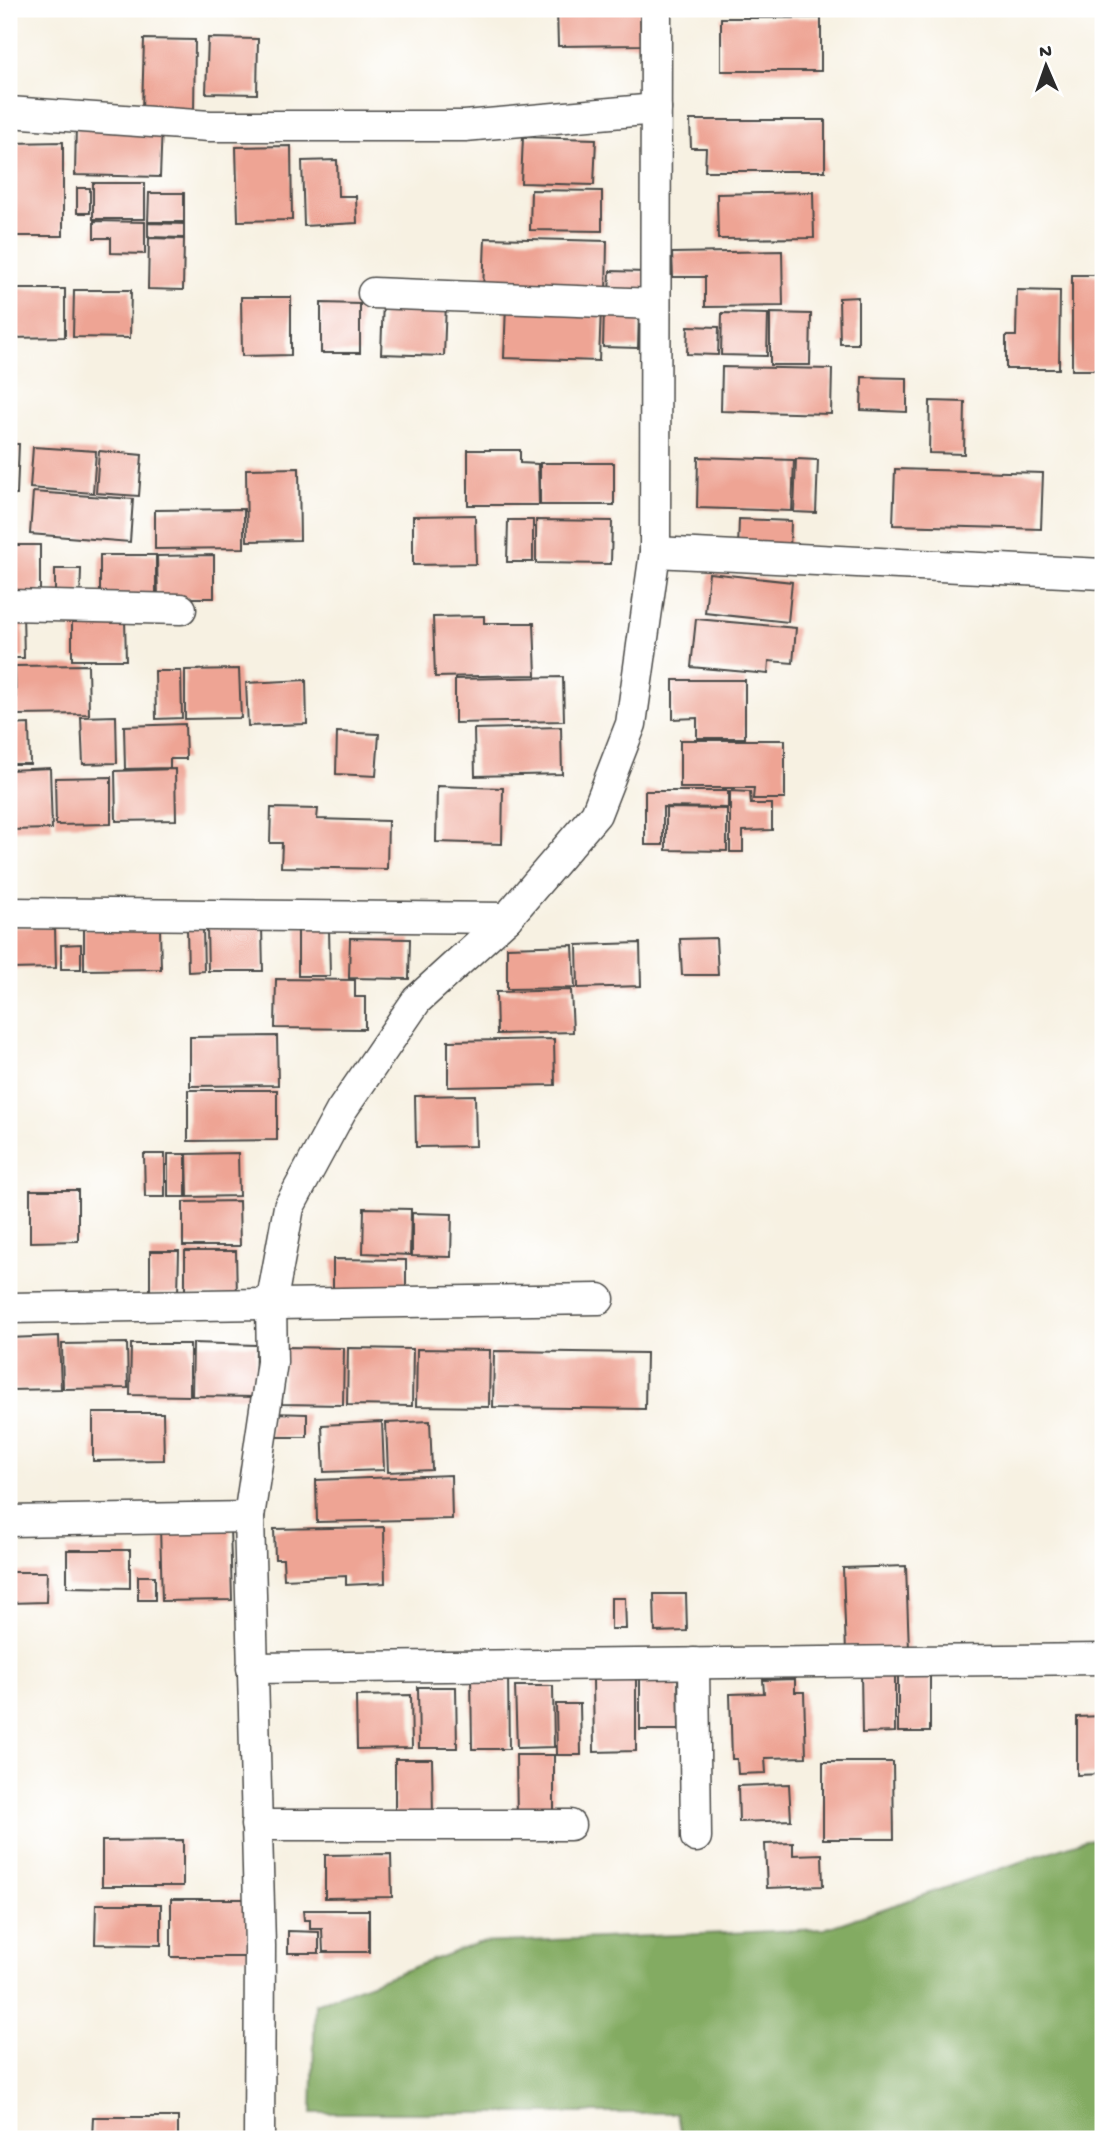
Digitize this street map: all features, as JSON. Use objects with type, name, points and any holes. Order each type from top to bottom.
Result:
[{"type":"street","points":[[258,2139],[260,1946],[249,1517],[272,1362],[271,1306],[289,1207],[341,1111],[417,1000],[507,918],[596,814],[631,724],[655,552],[656,9]]},
{"type":"street","points":[[9,112],[210,126],[465,126],[656,109]]},
{"type":"street","points":[[373,293],[654,304]]},
{"type":"street","points":[[655,552],[1103,574]]},
{"type":"street","points":[[9,605],[181,609]]},
{"type":"street","points":[[9,913],[507,918]]},
{"type":"street","points":[[9,1308],[599,1299]]},
{"type":"street","points":[[9,1521],[249,1517]]},
{"type":"street","points":[[251,1668],[1103,1659]]},
{"type":"street","points":[[694,1663],[695,1837]]},
{"type":"street","points":[[256,1825],[570,1825]]},
{"type":"green space","points":[[1103,1838],[1103,2139],[681,2139],[677,2113],[312,2113],[315,2004],[478,1943],[824,1929],[1085,1840]]},
{"type":"building","points":[[557,9],[640,9],[641,45],[558,46]]},
{"type":"building","points":[[721,18],[821,18],[821,71],[721,71]]},
{"type":"building","points":[[208,38],[258,39],[257,94],[206,93]]},
{"type":"building","points":[[144,39],[195,40],[194,112],[142,111]]},
{"type":"building","points":[[690,120],[825,120],[825,171],[705,171],[706,148],[691,148]]},
{"type":"building","points":[[76,122],[162,125],[160,177],[75,175]]},
{"type":"building","points":[[523,137],[596,139],[594,185],[521,183]]},
{"type":"building","points":[[63,142],[63,236],[12,236],[11,143]]},
{"type":"building","points":[[291,146],[292,220],[238,221],[236,147]]},
{"type":"building","points":[[337,160],[338,196],[356,196],[357,223],[304,226],[302,161]]},
{"type":"building","points":[[93,183],[145,183],[145,219],[93,219]]},
{"type":"building","points":[[77,188],[90,188],[90,213],[77,213]]},
{"type":"building","points":[[531,190],[602,191],[602,231],[530,230]]},
{"type":"building","points":[[813,192],[814,238],[718,239],[717,194]]},
{"type":"building","points":[[149,193],[184,193],[184,222],[148,222]]},
{"type":"building","points":[[94,221],[145,222],[145,254],[111,253],[111,238],[94,238]]},
{"type":"building","points":[[148,223],[184,224],[184,238],[148,237]]},
{"type":"building","points":[[149,238],[184,239],[183,290],[148,289]]},
{"type":"building","points":[[485,238],[607,241],[606,295],[483,292]]},
{"type":"building","points":[[782,251],[783,306],[705,307],[705,277],[673,277],[672,253]]},
{"type":"building","points":[[610,271],[646,272],[645,297],[609,296]]},
{"type":"building","points":[[1072,275],[1103,275],[1103,370],[1072,370]]},
{"type":"building","points":[[9,289],[65,289],[65,337],[9,338]]},
{"type":"building","points":[[74,290],[131,290],[130,338],[73,337]]},
{"type":"building","points":[[1017,290],[1060,291],[1059,369],[1006,369],[1006,336],[1016,336]]},
{"type":"building","points":[[241,297],[291,297],[291,355],[242,356]]},
{"type":"building","points":[[858,297],[858,344],[840,344],[839,298]]},
{"type":"building","points":[[383,300],[446,302],[444,356],[381,354]]},
{"type":"building","points":[[321,303],[360,304],[360,353],[321,353]]},
{"type":"building","points":[[506,305],[601,308],[599,361],[504,358]]},
{"type":"building","points":[[604,308],[639,310],[638,348],[603,347]]},
{"type":"building","points":[[722,313],[768,314],[767,356],[721,355]]},
{"type":"building","points":[[770,313],[811,314],[810,365],[770,365]]},
{"type":"building","points":[[688,326],[719,327],[718,355],[687,354]]},
{"type":"building","points":[[722,367],[832,369],[831,414],[721,411]]},
{"type":"building","points":[[862,377],[907,378],[907,412],[861,410]]},
{"type":"building","points":[[930,401],[965,402],[964,454],[929,453]]},
{"type":"building","points":[[9,444],[19,444],[17,495],[9,495]]},
{"type":"building","points":[[33,447],[96,451],[93,493],[30,488]]},
{"type":"building","points":[[468,450],[520,450],[520,463],[538,464],[539,505],[468,505]]},
{"type":"building","points":[[99,451],[142,455],[139,496],[96,493]]},
{"type":"building","points":[[698,457],[794,460],[792,511],[697,508]]},
{"type":"building","points":[[796,459],[818,460],[816,513],[794,512]]},
{"type":"building","points":[[540,463],[614,463],[614,505],[540,505]]},
{"type":"building","points":[[299,468],[300,540],[247,541],[246,469]]},
{"type":"building","points":[[895,469],[1043,473],[1041,529],[893,525]]},
{"type":"building","points":[[33,492],[133,499],[130,542],[30,534]]},
{"type":"building","points":[[244,509],[244,548],[155,549],[155,510]]},
{"type":"building","points":[[475,515],[476,564],[413,565],[413,516]]},
{"type":"building","points":[[739,519],[791,521],[790,550],[738,549]]},
{"type":"building","points":[[508,520],[533,520],[533,562],[507,562]]},
{"type":"building","points":[[536,520],[612,521],[611,564],[536,563]]},
{"type":"building","points":[[9,545],[40,545],[40,599],[9,599]]},
{"type":"building","points":[[100,555],[156,555],[156,595],[100,595]]},
{"type":"building","points":[[214,555],[214,598],[158,598],[157,556]]},
{"type":"building","points":[[55,569],[81,569],[80,601],[55,600]]},
{"type":"building","points":[[709,573],[792,582],[788,622],[705,613]]},
{"type":"building","points":[[9,612],[23,612],[24,658],[9,658]]},
{"type":"building","points":[[484,616],[484,623],[534,623],[536,675],[435,677],[433,617]]},
{"type":"building","points":[[696,619],[796,628],[793,663],[769,661],[768,674],[691,667]]},
{"type":"building","points":[[125,620],[126,660],[72,660],[72,621]]},
{"type":"building","points":[[88,665],[89,714],[16,715],[15,666]]},
{"type":"building","points":[[239,669],[241,718],[185,719],[185,670]]},
{"type":"building","points":[[155,671],[181,671],[182,718],[156,719]]},
{"type":"building","points":[[563,677],[564,721],[455,723],[455,679]]},
{"type":"building","points":[[306,680],[307,724],[248,726],[246,683]]},
{"type":"building","points":[[673,680],[745,680],[745,738],[697,738],[697,718],[673,719]]},
{"type":"building","points":[[116,716],[117,763],[83,764],[81,717]]},
{"type":"building","points":[[29,724],[30,764],[9,764],[9,725]]},
{"type":"building","points":[[185,724],[186,759],[170,759],[170,768],[125,769],[124,726]]},
{"type":"building","points":[[561,727],[562,774],[475,776],[474,729]]},
{"type":"building","points":[[337,732],[379,734],[376,776],[336,774]]},
{"type":"building","points":[[680,740],[785,740],[785,799],[753,799],[754,788],[680,788]]},
{"type":"building","points":[[50,768],[52,829],[9,830],[9,770]]},
{"type":"building","points":[[175,769],[176,820],[116,821],[115,771]]},
{"type":"building","points":[[111,777],[111,824],[56,825],[55,778]]},
{"type":"building","points":[[437,786],[503,788],[502,844],[436,842]]},
{"type":"building","points":[[645,791],[728,791],[728,808],[663,807],[663,845],[645,845]]},
{"type":"building","points":[[730,791],[750,792],[751,804],[772,804],[772,830],[743,831],[743,852],[730,852]]},
{"type":"building","points":[[271,808],[318,809],[317,819],[388,821],[387,869],[281,867],[282,843],[270,843]]},
{"type":"building","points":[[666,808],[727,809],[727,851],[666,850]]},
{"type":"building","points":[[9,927],[55,927],[56,968],[9,969]]},
{"type":"building","points":[[262,927],[263,971],[208,971],[207,928]]},
{"type":"building","points":[[160,928],[161,969],[84,970],[84,929]]},
{"type":"building","points":[[187,928],[203,928],[204,971],[188,972]]},
{"type":"building","points":[[298,928],[329,928],[330,976],[298,976]]},
{"type":"building","points":[[350,938],[410,939],[409,979],[349,978]]},
{"type":"building","points":[[716,938],[718,975],[682,975],[680,939]]},
{"type":"building","points":[[640,943],[641,986],[578,988],[577,945]]},
{"type":"building","points":[[81,944],[81,969],[61,969],[61,945]]},
{"type":"building","points":[[573,945],[575,988],[507,989],[507,947]]},
{"type":"building","points":[[276,979],[355,980],[355,997],[365,997],[365,1029],[275,1028]]},
{"type":"building","points":[[571,990],[573,1032],[497,1034],[496,992]]},
{"type":"building","points":[[277,1036],[278,1085],[190,1086],[190,1037]]},
{"type":"building","points":[[554,1039],[555,1085],[448,1087],[448,1041]]},
{"type":"building","points":[[188,1090],[277,1090],[277,1140],[188,1141]]},
{"type":"building","points":[[475,1095],[476,1146],[416,1147],[415,1096]]},
{"type":"building","points":[[238,1153],[239,1196],[188,1197],[187,1154]]},
{"type":"building","points":[[144,1154],[165,1154],[165,1197],[145,1197]]},
{"type":"building","points":[[168,1154],[186,1154],[186,1197],[168,1197]]},
{"type":"building","points":[[30,1190],[78,1190],[78,1241],[30,1242]]},
{"type":"building","points":[[239,1201],[240,1246],[183,1246],[183,1202]]},
{"type":"building","points":[[364,1208],[411,1209],[410,1255],[363,1253]]},
{"type":"building","points":[[412,1213],[452,1214],[451,1257],[412,1256]]},
{"type":"building","points":[[11,1218],[13,1264],[9,1264]]},
{"type":"building","points":[[150,1251],[179,1251],[178,1294],[150,1294]]},
{"type":"building","points":[[185,1251],[236,1251],[237,1296],[185,1295]]},
{"type":"building","points":[[333,1259],[406,1260],[406,1299],[333,1299]]},
{"type":"building","points":[[59,1336],[61,1389],[9,1390],[9,1338]]},
{"type":"building","points":[[127,1343],[128,1388],[63,1389],[62,1344]]},
{"type":"building","points":[[193,1343],[256,1345],[255,1397],[192,1396]]},
{"type":"building","points":[[131,1344],[190,1344],[190,1396],[130,1395]]},
{"type":"building","points":[[284,1347],[344,1348],[343,1405],[282,1404]]},
{"type":"building","points":[[348,1348],[413,1349],[412,1406],[347,1405]]},
{"type":"building","points":[[417,1349],[490,1350],[489,1407],[416,1406]]},
{"type":"building","points":[[494,1351],[646,1353],[645,1409],[493,1407]]},
{"type":"building","points":[[93,1413],[163,1413],[164,1460],[93,1461]]},
{"type":"building","points":[[271,1413],[307,1414],[307,1437],[270,1437]]},
{"type":"building","points":[[430,1421],[432,1470],[388,1472],[386,1423]]},
{"type":"building","points":[[382,1422],[384,1470],[324,1472],[322,1425]]},
{"type":"building","points":[[451,1475],[452,1519],[317,1522],[316,1480]]},
{"type":"building","points":[[230,1526],[232,1600],[162,1601],[160,1527]]},
{"type":"building","points":[[384,1527],[385,1583],[346,1585],[346,1576],[284,1579],[283,1559],[275,1559],[274,1529]]},
{"type":"building","points":[[67,1550],[130,1550],[130,1588],[67,1587]]},
{"type":"building","points":[[906,1566],[909,1650],[846,1652],[843,1568]]},
{"type":"building","points":[[9,1572],[47,1572],[46,1602],[9,1603]]},
{"type":"building","points":[[138,1576],[155,1576],[155,1600],[138,1600]]},
{"type":"building","points":[[654,1594],[686,1594],[687,1631],[655,1632]]},
{"type":"building","points":[[611,1598],[625,1598],[626,1629],[611,1629]]},
{"type":"building","points":[[861,1671],[895,1671],[895,1732],[862,1733]]},
{"type":"building","points":[[898,1671],[930,1671],[930,1732],[898,1732]]},
{"type":"building","points":[[471,1674],[508,1674],[509,1749],[472,1749]]},
{"type":"building","points":[[640,1676],[678,1676],[679,1730],[640,1730]]},
{"type":"building","points":[[593,1679],[636,1679],[636,1751],[594,1752]]},
{"type":"building","points":[[795,1679],[795,1692],[804,1692],[806,1757],[765,1758],[766,1773],[738,1774],[737,1759],[732,1759],[730,1694],[764,1693],[763,1680]]},
{"type":"building","points":[[515,1686],[553,1686],[554,1747],[517,1748]]},
{"type":"building","points":[[418,1687],[456,1687],[457,1748],[419,1748]]},
{"type":"building","points":[[411,1695],[412,1748],[357,1749],[356,1696]]},
{"type":"building","points":[[556,1704],[580,1704],[581,1755],[557,1755]]},
{"type":"building","points":[[1103,1716],[1103,1774],[1077,1775],[1077,1717]]},
{"type":"building","points":[[516,1755],[554,1755],[554,1821],[517,1821]]},
{"type":"building","points":[[395,1759],[432,1759],[433,1816],[395,1816]]},
{"type":"building","points":[[823,1762],[893,1762],[894,1839],[823,1839]]},
{"type":"building","points":[[789,1784],[791,1820],[739,1822],[738,1786]]},
{"type":"building","points":[[183,1840],[183,1886],[102,1886],[102,1841]]},
{"type":"building","points":[[793,1843],[793,1855],[822,1854],[823,1886],[767,1888],[765,1844]]},
{"type":"building","points":[[391,1854],[392,1897],[325,1898],[325,1855]]},
{"type":"building","points":[[171,1899],[249,1899],[248,1957],[171,1957]]},
{"type":"building","points":[[96,1904],[161,1904],[161,1945],[95,1944]]},
{"type":"building","points":[[303,1910],[369,1910],[369,1952],[323,1952],[322,1929],[310,1929],[310,1920],[304,1920]]},
{"type":"building","points":[[288,1931],[319,1932],[319,1953],[288,1953]]},
{"type":"building","points":[[93,2117],[178,2117],[178,2139],[92,2139]]}]
